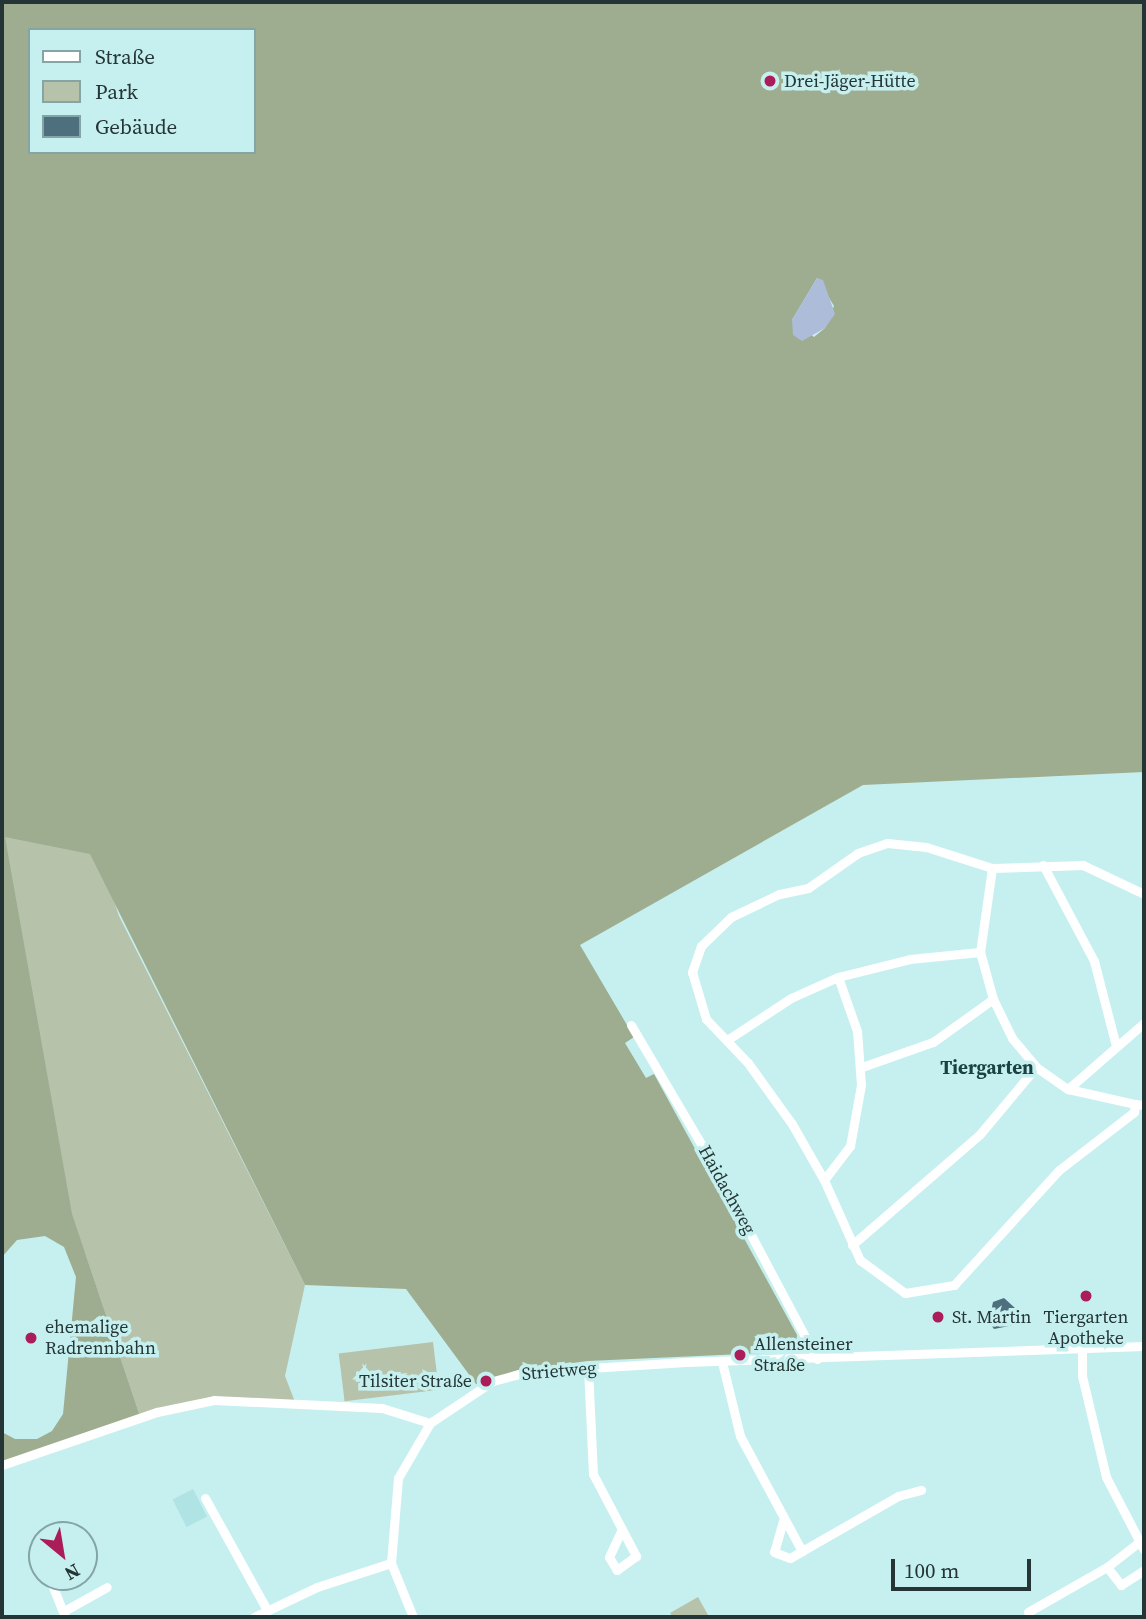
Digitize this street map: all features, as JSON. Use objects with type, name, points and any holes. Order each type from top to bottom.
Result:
[{"type":"street","points":[[1140,1105],[1030,1198],[954,1285],[901,1292],[872,1273],[852,1245],[824,1180],[771,1093],[703,1013],[692,972],[701,946],[731,917],[779,894],[808,888],[858,853],[887,843],[926,847],[992,868],[1042,864],[1083,865],[1144,894]]},
{"type":"street","points":[[1042,864],[1094,961],[1116,1046]]},
{"type":"street","points":[[992,868],[981,952],[993,999],[1012,1038],[1035,1067],[1068,1089],[1140,1105]]},
{"type":"street","points":[[727,1040],[791,998],[838,977],[910,959],[981,952]]},
{"type":"street","points":[[824,1180],[850,1146],[859,1114],[862,1067],[857,1031],[838,977]]},
{"type":"street","points":[[862,1067],[933,1042],[993,999]]},
{"type":"street","points":[[1068,1089],[1144,1023]]},
{"type":"street","name":"Haidachweg","points":[[631,1025],[718,1171],[817,1359]]},
{"type":"street","points":[[852,1245],[980,1134],[1035,1067]]},
{"type":"street","name":"Strietweg","points":[[430,1423],[493,1381],[520,1373],[723,1362],[1144,1346]]},
{"type":"street","points":[[1028,1612],[1142,1546],[1106,1477],[1082,1376],[1082,1348]]},
{"type":"street","points":[[723,1362],[740,1436],[783,1521],[802,1551]]},
{"type":"street","points":[[587,1368],[593,1474],[621,1531]]},
{"type":"street","points":[[2,1465],[178,1406],[228,1398],[382,1408],[430,1423],[398,1478],[391,1563],[413,1617]]},
{"type":"street","points":[[783,1521],[774,1552],[790,1558],[898,1496],[921,1490]]},
{"type":"street","points":[[205,1498],[267,1610]]},
{"type":"street","points":[[254,1617],[391,1563]]},
{"type":"street","points":[[1107,1567],[1121,1585],[1144,1570]]},
{"type":"street","points":[[55,1591],[64,1614],[107,1587]]},
{"type":"shaded area","points":[[817,278],[823,280],[835,314],[825,328],[802,341],[793,335],[792,320]]},
{"type":"shaded area","points":[[193,1489],[207,1517],[187,1527],[173,1499]]},
{"type":"green space","points":[[2,2],[1144,2],[1144,772],[863,785],[580,945],[634,1037],[625,1043],[646,1078],[654,1074],[797,1335],[796,1346],[787,1352],[588,1361],[518,1370],[476,1384],[406,1289],[305,1285],[90,854],[5,837],[72,1214],[140,1416],[2,1464],[2,1432],[15,1439],[37,1439],[52,1431],[63,1414],[76,1277],[64,1247],[45,1236],[17,1240],[2,1257]],"holes":[[[817,278],[834,306],[825,328],[814,337],[792,320]]]},
{"type":"green space","points":[[2,775],[89,827],[119,916],[305,1285],[285,1376],[295,1402],[232,1397],[140,1416],[85,1253],[55,1227],[2,1232]]},
{"type":"green space","points":[[433,1342],[439,1390],[345,1401],[339,1354]]},
{"type":"green space","points":[[698,1597],[708,1615],[673,1617],[670,1613]]},
{"type":"building","points":[[1004,1298],[1025,1317],[1024,1323],[994,1329],[989,1322],[993,1302]]},
{"type":"place","name":"Drei-Jäger-Hütte","points":[[770,81]]},
{"type":"place","name":"Tiergarten Apotheke","points":[[1086,1296]]},
{"type":"place","name":"St. Martin","points":[[938,1317]]},
{"type":"place","name":"ehemalige Radrennbahn","points":[[31,1338]]},
{"type":"place","name":"Allensteiner Straße","points":[[740,1355]]},
{"type":"place","name":"Tilsiter Straße","points":[[486,1381]]},
{"type":"district","name":"Tiergarten","points":[[987,1068]]}]
